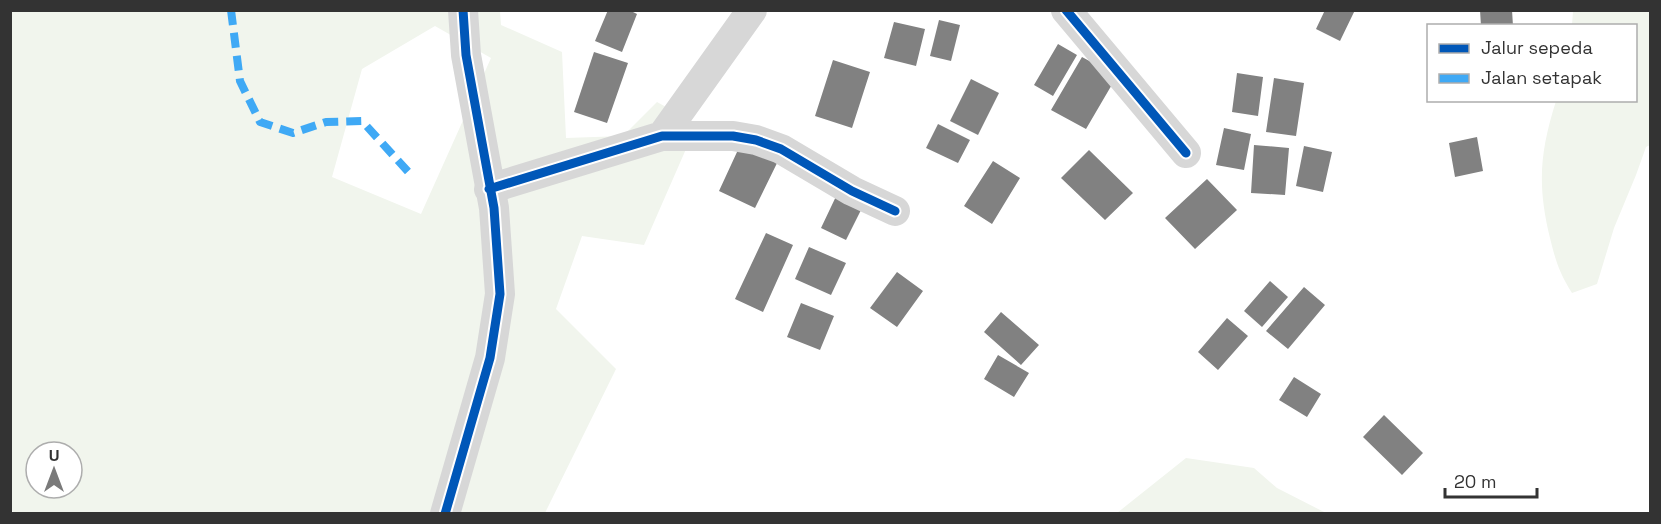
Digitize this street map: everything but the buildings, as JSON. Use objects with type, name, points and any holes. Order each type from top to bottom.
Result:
[{"type":"street","points":[[445,513],[490,358],[500,294],[494,208],[466,55],[463,10]]},
{"type":"street","points":[[662,136],[752,10]]},
{"type":"street","points":[[1066,10],[1186,153]]},
{"type":"street","points":[[489,189],[662,136],[733,136],[756,140],[781,149],[852,191],[895,211]]},
{"type":"shaded area","points":[[10,11],[500,11],[501,25],[562,52],[566,138],[623,136],[657,102],[697,124],[644,245],[582,236],[556,309],[616,369],[545,513],[15,514],[11,510]],"holes":[[[435,26],[491,58],[421,214],[332,177],[362,69]]]},
{"type":"shaded area","points":[[1573,11],[1650,11],[1650,145],[1646,147],[1614,228],[1597,284],[1572,293],[1556,260],[1543,201],[1542,169],[1546,136],[1556,102],[1637,102],[1637,24],[1572,24]]},
{"type":"shaded area","points":[[1186,458],[1254,468],[1277,488],[1326,513],[1117,513]]},
{"type":"marked path","points":[[231,10],[240,81],[260,122],[293,133],[326,122],[362,121],[413,177]]},
{"type":"cycle path","points":[[445,514],[490,358],[500,294],[494,208],[466,55],[463,10]]},
{"type":"cycle path","points":[[1066,10],[1186,153]]},
{"type":"cycle path","points":[[489,189],[662,136],[733,136],[756,140],[781,149],[852,191],[895,211]]}]
